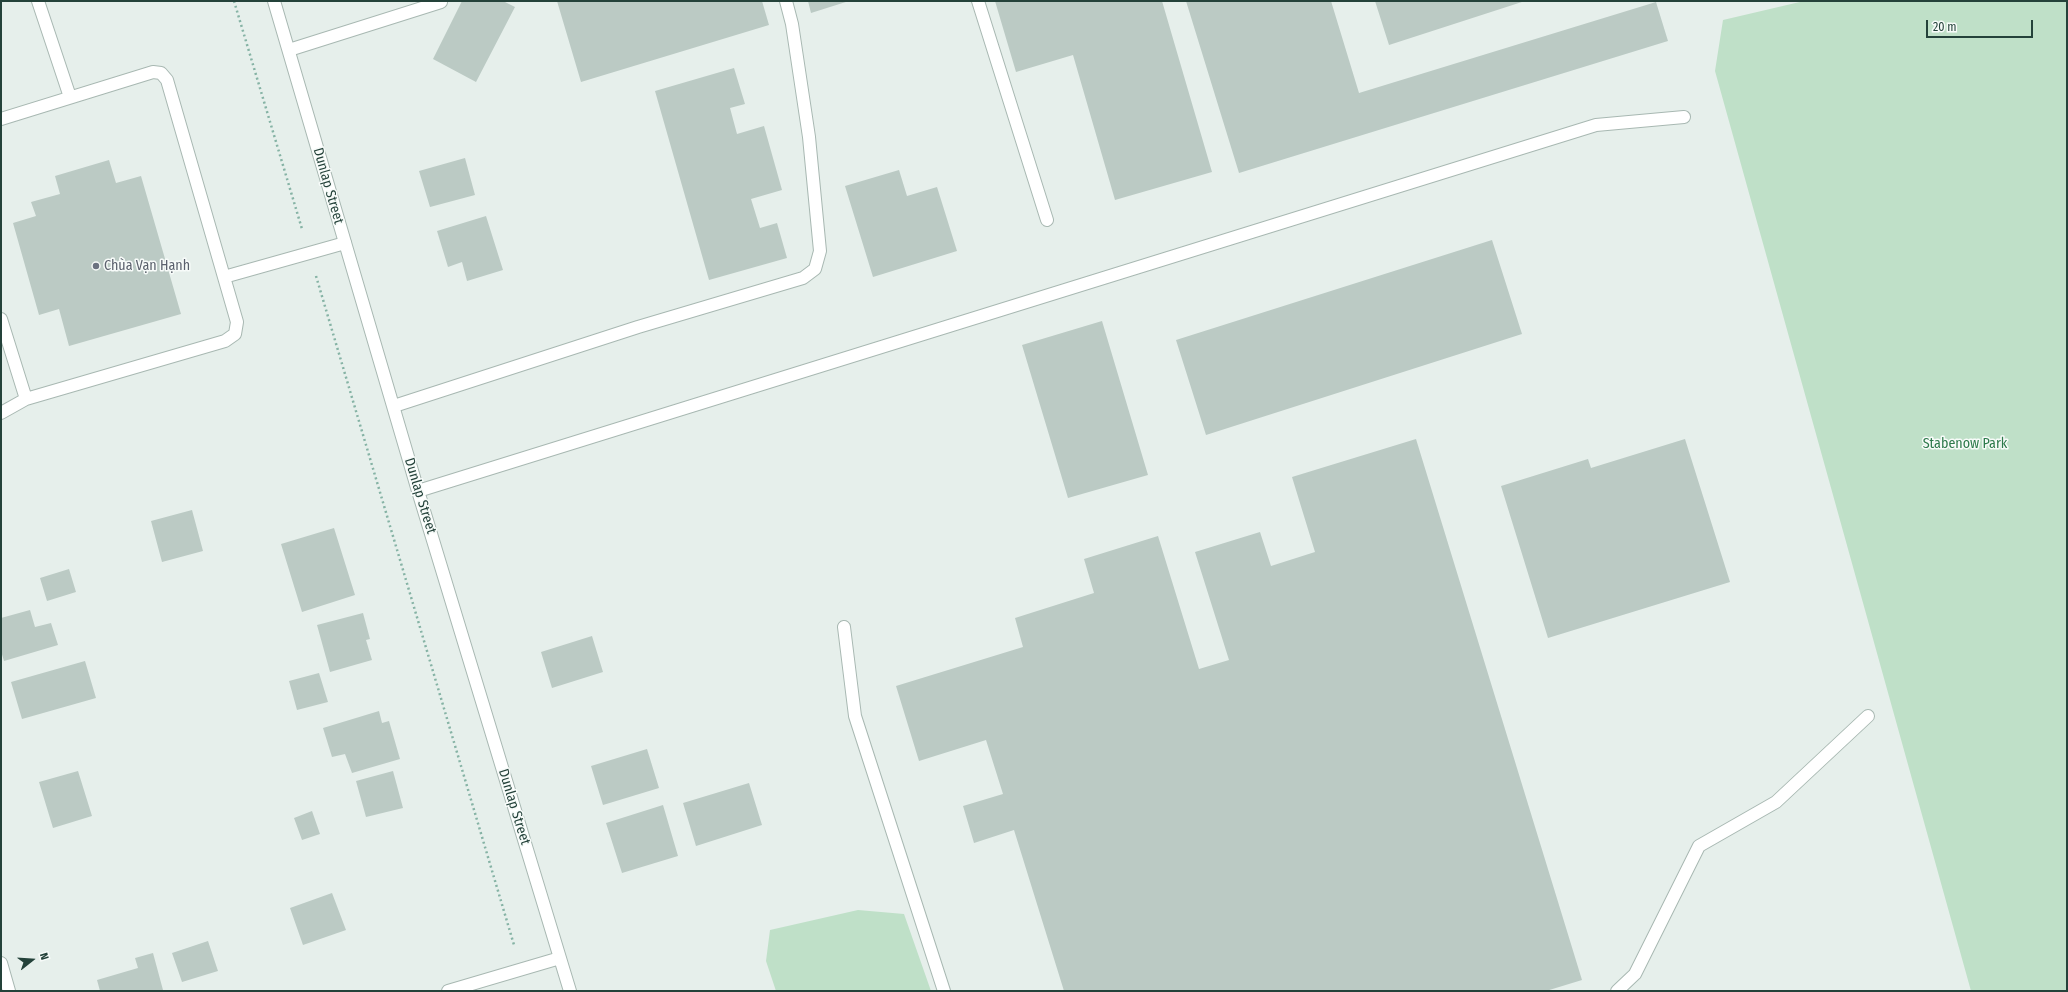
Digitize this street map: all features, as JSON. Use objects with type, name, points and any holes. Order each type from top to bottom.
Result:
[{"type":"street","points":[[38,1],[70,97]]},
{"type":"street","name":"Dunlap Street","points":[[274,1],[418,491],[570,991]]},
{"type":"street","points":[[394,406],[638,327],[803,278],[815,269],[820,251],[809,136],[792,24],[786,1]]},
{"type":"street","points":[[978,1],[1047,220]]},
{"type":"street","points":[[289,50],[442,2]]},
{"type":"street","points":[[1,119],[153,72],[161,73],[167,80],[237,322],[235,334],[225,341],[26,399],[1,413]]},
{"type":"street","points":[[418,491],[1596,125],[1684,116]]},
{"type":"street","points":[[224,277],[345,243]]},
{"type":"street","points":[[1,319],[26,399]]},
{"type":"street","points":[[844,627],[855,716],[944,991]]},
{"type":"street","points":[[1617,991],[1635,974],[1699,846],[1776,802],[1868,716]]},
{"type":"street","points":[[448,991],[560,958]]},
{"type":"street","points":[[1,963],[10,991]]},
{"type":"path","points":[[234,1],[522,969]]},
{"type":"green space","name":"Stabenow Park","points":[[1804,1],[2067,1],[2067,991],[1971,991],[1715,71],[1723,20]]},
{"type":"green space","points":[[858,910],[904,914],[931,991],[776,991],[766,961],[770,930]]},
{"type":"building","points":[[462,1],[503,1],[515,7],[476,82],[433,59]]},
{"type":"building","points":[[557,1],[762,1],[769,25],[581,82]]},
{"type":"building","points":[[808,1],[849,1],[811,13]]},
{"type":"building","points":[[995,1],[1162,1],[1212,172],[1115,200],[1073,55],[1016,72]]},
{"type":"building","points":[[1186,1],[1331,1],[1359,93],[1656,2],[1668,41],[1239,173]]},
{"type":"building","points":[[1375,1],[1525,1],[1389,45]]},
{"type":"building","points":[[734,68],[745,104],[730,108],[737,134],[764,126],[782,190],[751,199],[760,228],[777,223],[787,258],[709,280],[655,91]]},
{"type":"building","points":[[465,158],[475,195],[430,207],[419,171]]},
{"type":"building","name":"Chùa Vạn Hạnh","points":[[109,160],[116,183],[141,176],[181,314],[69,346],[59,309],[39,315],[13,223],[36,216],[31,202],[60,194],[55,176]]},
{"type":"building","points":[[899,170],[907,196],[937,187],[957,251],[873,277],[845,186]]},
{"type":"building","points":[[486,216],[503,270],[467,281],[462,262],[448,267],[437,231]]},
{"type":"building","points":[[1492,240],[1522,334],[1206,435],[1176,340]]},
{"type":"building","points":[[1102,321],[1148,475],[1068,498],[1022,345]]},
{"type":"building","points":[[1416,439],[1582,980],[1546,991],[1064,991],[1014,830],[974,843],[963,806],[1003,794],[986,740],[919,761],[896,686],[1023,647],[1015,618],[1094,593],[1084,559],[1158,536],[1199,669],[1229,660],[1195,552],[1260,532],[1271,566],[1315,552],[1292,477]]},
{"type":"building","points":[[1685,439],[1730,582],[1548,638],[1501,486],[1588,459],[1591,468]]},
{"type":"building","points":[[192,510],[203,551],[162,562],[151,521]]},
{"type":"building","points":[[334,528],[355,595],[302,612],[281,544]]},
{"type":"building","points":[[69,569],[76,592],[47,601],[40,578]]},
{"type":"building","points":[[30,610],[35,627],[51,623],[58,645],[4,661],[1,651],[1,618]]},
{"type":"building","points":[[363,613],[370,639],[366,640],[372,660],[330,672],[317,625]]},
{"type":"building","points":[[592,636],[603,672],[552,688],[541,652]]},
{"type":"building","points":[[85,661],[96,698],[22,719],[11,682]]},
{"type":"building","points":[[319,673],[328,702],[297,710],[289,681]]},
{"type":"building","points":[[379,711],[382,723],[389,721],[400,759],[352,773],[345,754],[332,757],[323,728]]},
{"type":"building","points":[[647,749],[659,788],[603,805],[591,766]]},
{"type":"building","points":[[78,771],[92,816],[53,828],[39,782]]},
{"type":"building","points":[[393,771],[403,808],[366,817],[356,781]]},
{"type":"building","points":[[749,783],[762,825],[696,846],[683,803]]},
{"type":"building","points":[[663,805],[678,856],[622,873],[606,823]]},
{"type":"building","points":[[312,811],[320,834],[302,840],[294,818]]},
{"type":"building","points":[[332,893],[346,930],[303,945],[290,908]]},
{"type":"building","points":[[208,941],[218,971],[182,982],[172,953]]},
{"type":"building","points":[[153,953],[163,990],[100,991],[97,980],[138,968],[135,958]]},
{"type":"place","name":"Chùa Vạn Hạnh","points":[[96,266]]}]
